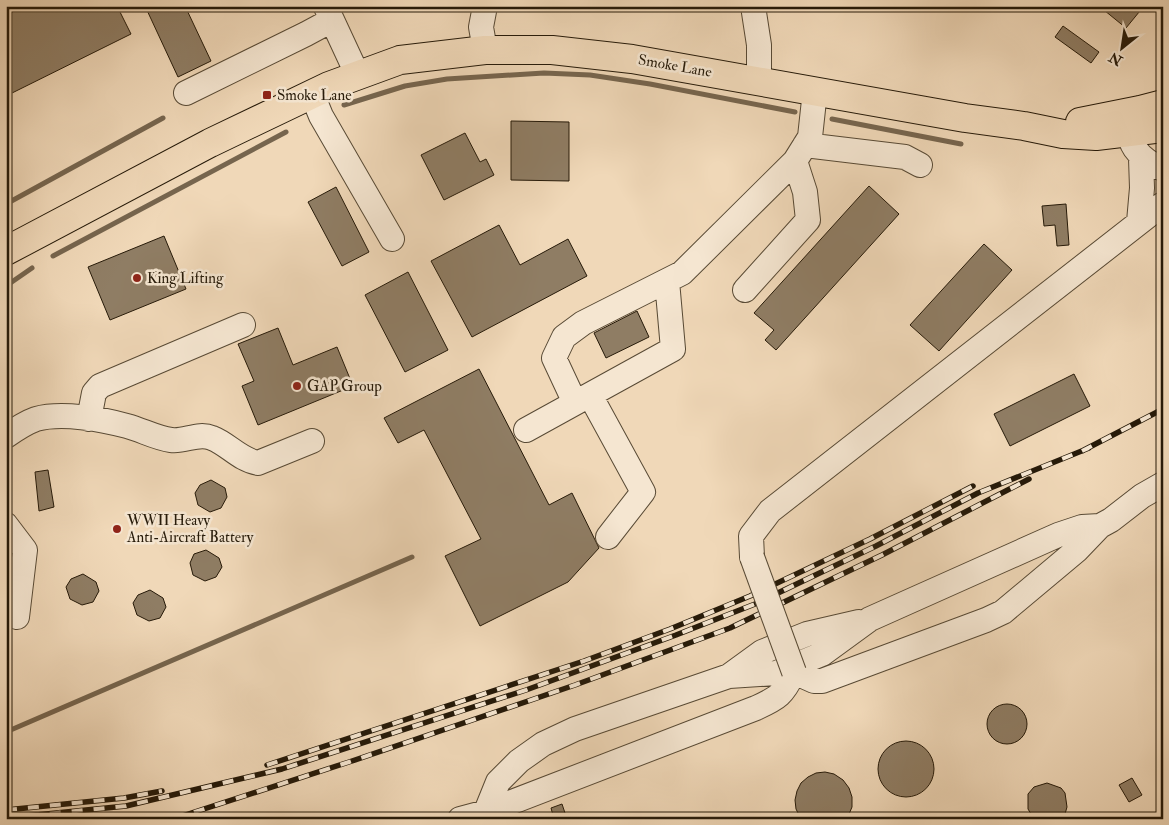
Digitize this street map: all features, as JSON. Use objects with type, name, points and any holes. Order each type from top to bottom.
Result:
[{"type":"highway","name":"Smoke Lane","points":[[6,251],[210,142],[329,86],[400,60],[485,50],[552,50],[632,59],[965,118],[1024,126],[1144,115],[1163,128]]},
{"type":"street","points":[[485,6],[481,27],[485,50]]},
{"type":"street","points":[[753,6],[760,45],[759,81]]},
{"type":"street","points":[[186,93],[306,34],[329,13],[358,76]]},
{"type":"street","points":[[608,537],[643,492],[554,358],[564,337],[583,323],[682,273],[800,153],[810,137],[815,91]]},
{"type":"street","points":[[312,94],[321,116],[392,239]]},
{"type":"street","points":[[1144,115],[1134,148],[1141,158],[1163,169]]},
{"type":"street","points":[[800,153],[905,156],[920,165]]},
{"type":"street","points":[[745,290],[808,220],[800,153]]},
{"type":"street","points":[[1140,222],[1141,158]]},
{"type":"street","points":[[460,819],[484,816],[756,708],[773,700],[786,690],[794,672],[752,557],[752,536],[770,511],[1163,204]]},
{"type":"street","points":[[526,430],[673,349],[667,280]]},
{"type":"street","points":[[89,419],[94,392],[100,386],[243,325]]},
{"type":"street","points":[[6,436],[21,426],[38,419],[59,416],[89,419],[127,426],[174,441],[188,440],[201,436],[210,437],[244,458],[258,463],[312,441]]},
{"type":"street","points":[[794,672],[814,681],[822,681],[1003,612],[1077,550],[1100,526],[1111,520],[1142,496],[1163,484]]},
{"type":"street","points":[[6,525],[25,550],[18,618]]},
{"type":"street","points":[[484,816],[498,782],[519,761],[544,744],[575,729],[729,676],[762,652],[807,634],[870,619],[1058,535],[1082,527],[1100,526]]},
{"type":"building","points":[[6,6],[117,6],[131,34],[6,96]]},
{"type":"building","points":[[145,6],[185,6],[211,61],[178,77]]},
{"type":"building","points":[[1099,6],[1144,6],[1126,28]]},
{"type":"building","points":[[1063,26],[1099,52],[1091,63],[1055,37]]},
{"type":"building","points":[[511,121],[569,122],[569,181],[511,180]]},
{"type":"building","points":[[465,133],[480,162],[486,159],[494,175],[444,200],[421,155]]},
{"type":"building","points":[[869,186],[899,214],[776,350],[765,340],[774,330],[754,313]]},
{"type":"building","points":[[336,187],[369,252],[342,266],[308,202]]},
{"type":"building","points":[[1066,204],[1069,245],[1057,246],[1055,225],[1044,226],[1042,206]]},
{"type":"building","points":[[499,225],[520,265],[568,239],[587,276],[472,337],[431,261]]},
{"type":"building","name":"King Lifting","points":[[164,236],[186,289],[110,320],[88,267]]},
{"type":"building","points":[[984,244],[1012,270],[939,351],[910,325]]},
{"type":"building","points":[[408,272],[448,350],[405,372],[365,295]]},
{"type":"building","points":[[637,311],[649,337],[606,358],[594,333]]},
{"type":"building","name":"GAP Group","points":[[278,328],[293,365],[337,347],[353,386],[258,425],[242,386],[254,381],[238,344]]},
{"type":"building","points":[[479,369],[549,505],[572,493],[599,548],[568,582],[480,626],[445,556],[481,539],[424,430],[398,443],[384,418]]},
{"type":"building","points":[[1074,374],[1090,406],[1010,446],[994,414]]},
{"type":"building","points":[[48,470],[54,507],[39,511],[35,472]]},
{"type":"building","points":[[211,480],[225,488],[227,497],[221,508],[210,512],[198,505],[195,493],[200,485]]},
{"type":"building","points":[[206,550],[219,558],[222,567],[216,577],[205,581],[193,575],[190,563],[194,554]]},
{"type":"building","points":[[83,574],[96,582],[99,591],[93,602],[82,605],[70,599],[66,587],[71,579]]},
{"type":"building","points":[[150,590],[163,598],[166,607],[160,618],[149,621],[137,615],[133,603],[138,595]]},
{"type":"building","points":[[1011,704],[1018,707],[1024,713],[1027,724],[1026,732],[1018,741],[1011,744],[1003,744],[996,741],[988,732],[987,720],[990,713],[999,705]]},
{"type":"building","points":[[900,741],[912,741],[922,745],[930,753],[934,769],[930,785],[922,793],[912,797],[900,797],[890,793],[882,785],[878,775],[878,763],[882,753],[890,745]]},
{"type":"building","points":[[816,773],[834,774],[843,780],[849,788],[852,797],[852,807],[847,819],[801,819],[796,809],[795,800],[801,783]]},
{"type":"building","points":[[1132,778],[1142,795],[1129,802],[1119,785]]},
{"type":"building","points":[[1047,783],[1061,788],[1065,793],[1067,807],[1065,814],[1060,819],[1034,819],[1028,809],[1028,794],[1034,787]]},
{"type":"building","points":[[562,804],[566,816],[554,819],[551,808]]},
{"type":"waterway","points":[[344,105],[405,86],[447,79],[544,73],[590,75],[650,84],[795,112]]},
{"type":"waterway","points":[[6,204],[163,118]]},
{"type":"waterway","points":[[832,119],[961,144]]},
{"type":"waterway","points":[[53,256],[286,132]]},
{"type":"waterway","points":[[6,286],[32,268]]},
{"type":"waterway","points":[[6,732],[412,557]]},
{"type":"railway","points":[[1082,451],[1163,409]]},
{"type":"railway","points":[[6,818],[126,806],[282,769],[526,690],[755,604],[876,546],[978,493],[1089,448]]},
{"type":"railway","points":[[173,819],[349,762],[575,685],[730,628],[882,555],[1029,479]]},
{"type":"railway","points":[[267,765],[584,661],[670,629],[750,596],[870,539],[973,486]]},
{"type":"railway","points":[[6,810],[124,798],[162,791]]},
{"type":"place","name":"Smoke Lane","points":[[267,95]]},
{"type":"place","name":"King Lifting","points":[[137,278]]},
{"type":"place","name":"GAP Group","points":[[297,386]]},
{"type":"place","name":"WWII Heavy Anti-Aircraft Battery","points":[[117,529]]}]
